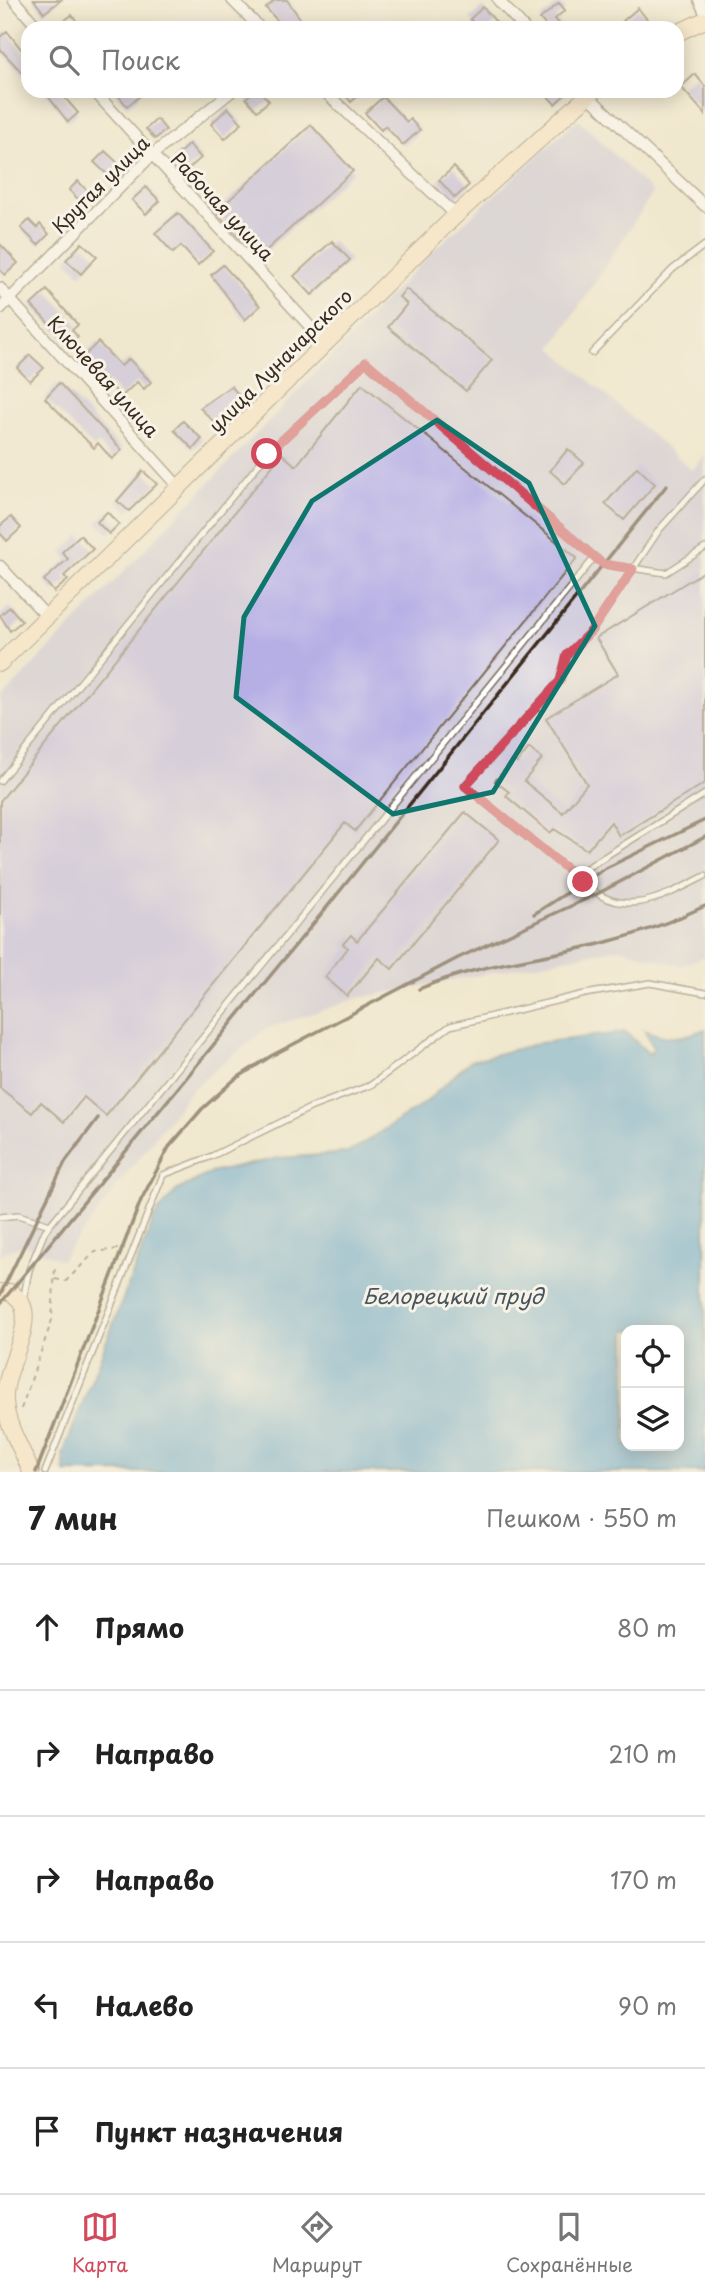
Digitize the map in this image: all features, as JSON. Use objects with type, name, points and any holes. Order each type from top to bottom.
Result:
[{"type":"street","points":[[14,0],[32,21]]},
{"type":"street","points":[[232,0],[253,21]]},
{"type":"street","points":[[498,0],[518,21]]},
{"type":"street","points":[[699,0],[705,13]]},
{"type":"street","points":[[684,30],[705,20]]},
{"type":"street","name":"Рабочая улица","points":[[100,98],[326,344]]},
{"type":"street","name":"Крутая улица","points":[[0,309],[152,155],[223,98]]},
{"type":"street","points":[[331,98],[456,215]]},
{"type":"street","name":"улица Луначарского","points":[[0,663],[456,215],[583,98]]},
{"type":"street","points":[[593,98],[705,206]]},
{"type":"street","name":"Ключевая улица","points":[[0,288],[180,488]]},
{"type":"street","points":[[0,566],[48,618]]},
{"type":"street","points":[[0,1292],[11,1292],[22,1304],[25,1323],[8,1373],[8,1415],[31,1472]]},
{"type":"lane","points":[[592,353],[673,269],[705,245]]},
{"type":"lane","points":[[0,781],[267,454],[366,362],[603,564],[666,573],[705,548]]},
{"type":"lane","points":[[705,479],[659,530],[592,630],[567,655],[560,681],[465,786],[560,864],[577,874],[597,894],[617,902],[639,905],[664,897],[705,876]]},
{"type":"lane","points":[[22,1304],[29,1269],[50,1225],[594,557]]},
{"type":"lane","points":[[577,874],[705,794]]},
{"type":"lane","points":[[45,1472],[163,1175],[212,1156],[312,1107],[371,1085],[450,1027],[585,994],[650,983],[705,993]]},
{"type":"lane","points":[[0,1217],[18,1215],[50,1225]]},
{"type":"path","points":[[55,1279],[66,1281],[95,1252],[132,1249]]},
{"type":"path","points":[[8,1415],[52,1320],[55,1267]]},
{"type":"highlighted area","points":[[437,420],[529,483],[595,626],[493,792],[393,814],[236,697],[244,617],[312,501]]},
{"type":"shaded area","points":[[578,119],[653,193],[552,348],[692,470],[705,456],[705,956],[681,966],[620,948],[359,998],[265,1029],[191,1090],[61,1260],[24,1245],[0,1254],[0,700],[431,253]]},
{"type":"water","name":"Белорецкий пруд","points":[[705,1029],[705,1472],[65,1472],[63,1454],[155,1216],[176,1191],[210,1173],[279,1158],[348,1153],[425,1103],[470,1061],[540,1043],[626,1032],[649,1054],[654,1048],[644,1030],[668,1037]]},
{"type":"building","points":[[34,0],[61,0],[44,13]]},
{"type":"building","points":[[275,0],[287,0],[302,21],[278,21],[266,8]]},
{"type":"building","points":[[559,3],[565,10],[555,19],[557,21],[540,19]]},
{"type":"building","points":[[483,7],[495,21],[472,21],[470,19]]},
{"type":"building","points":[[638,8],[648,21],[623,21]]},
{"type":"building","points":[[72,15],[77,21],[64,21]]},
{"type":"building","points":[[7,31],[21,49],[21,72],[0,49],[0,37]]},
{"type":"building","points":[[695,74],[705,86],[705,114],[684,90],[684,84]]},
{"type":"building","points":[[49,98],[65,98],[78,113],[68,122]]},
{"type":"building","points":[[120,98],[138,98],[127,106]]},
{"type":"building","points":[[246,98],[266,98],[269,101],[257,111]]},
{"type":"building","points":[[384,98],[407,122],[410,119],[420,130],[403,145],[385,126],[381,130],[365,113]]},
{"type":"building","points":[[549,98],[561,98],[555,104]]},
{"type":"building","points":[[228,108],[242,123],[225,139],[211,124]]},
{"type":"building","points":[[157,119],[166,130],[155,139],[146,129]]},
{"type":"building","points":[[311,125],[353,171],[258,258],[216,212]]},
{"type":"building","points":[[189,144],[201,158],[186,171],[174,158]]},
{"type":"building","points":[[105,151],[121,166],[110,177],[94,162]]},
{"type":"building","points":[[454,167],[469,185],[455,198],[439,180]]},
{"type":"building","points":[[78,181],[91,195],[82,203],[69,190]]},
{"type":"building","points":[[146,187],[160,201],[146,214],[132,200]]},
{"type":"building","points":[[178,213],[213,251],[198,265],[181,246],[173,253],[155,233]]},
{"type":"building","points":[[29,220],[37,228],[40,224],[49,234],[38,245],[21,228]]},
{"type":"building","points":[[332,241],[350,260],[312,295],[294,276]]},
{"type":"building","points":[[82,243],[97,256],[81,274],[66,260]]},
{"type":"building","points":[[0,244],[18,263],[5,275],[0,270]]},
{"type":"building","points":[[223,265],[260,306],[245,320],[211,275]]},
{"type":"building","points":[[406,289],[492,360],[466,391],[388,327],[407,304],[399,297]]},
{"type":"building","points":[[47,290],[78,325],[72,330],[78,337],[69,344],[31,305]]},
{"type":"building","points":[[98,342],[121,366],[129,359],[151,382],[144,389],[137,382],[121,397],[84,356]]},
{"type":"building","points":[[30,355],[44,368],[30,381],[17,368]]},
{"type":"building","points":[[59,383],[122,450],[112,459],[98,443],[94,448],[45,398]]},
{"type":"building","points":[[362,384],[577,558],[355,831],[345,823],[106,1116],[84,1097],[64,1122],[41,1102],[32,1113],[0,1088],[0,801],[282,454],[296,466]]},
{"type":"building","points":[[231,386],[244,401],[217,425],[200,408]]},
{"type":"building","points":[[183,421],[202,439],[193,449],[174,430]]},
{"type":"building","points":[[568,449],[584,463],[565,484],[550,471]]},
{"type":"building","points":[[637,467],[655,484],[624,520],[605,504]]},
{"type":"building","points":[[143,471],[157,484],[129,511],[117,501]]},
{"type":"building","points":[[107,512],[119,524],[109,534],[97,522]]},
{"type":"building","points":[[11,517],[21,528],[7,541],[0,533],[0,526]]},
{"type":"building","points":[[80,535],[93,549],[64,576],[68,580],[54,592],[44,580],[68,559],[62,552]]},
{"type":"building","points":[[705,571],[705,783],[619,836],[611,822],[587,850],[554,829],[550,833],[506,796],[509,792],[495,781],[513,760],[517,763],[529,748],[542,759],[524,781],[563,813],[587,784],[546,718],[618,674],[596,638]]},
{"type":"building","points":[[10,607],[22,621],[10,631],[0,615]]},
{"type":"building","points":[[465,812],[499,840],[392,969],[379,958],[347,996],[325,977],[348,948],[343,944],[351,935],[357,941]]},
{"type":"railway","points":[[0,1304],[327,907],[667,485]]},
{"type":"railway","points":[[534,914],[604,869],[705,820]]},
{"type":"railway","points":[[36,1472],[141,1200],[169,1147],[202,1109],[234,1080],[271,1056],[458,958],[597,894],[705,837]]},
{"type":"railway","points":[[419,989],[464,973],[616,939],[655,927],[705,906]]},
{"type":"railway","points":[[0,1295],[65,1162],[98,1118]]},
{"type":"route","points":[[267,454],[366,362],[603,564],[633,569],[592,630],[567,655],[560,681],[465,786],[560,864],[577,874],[583,882]]}]
